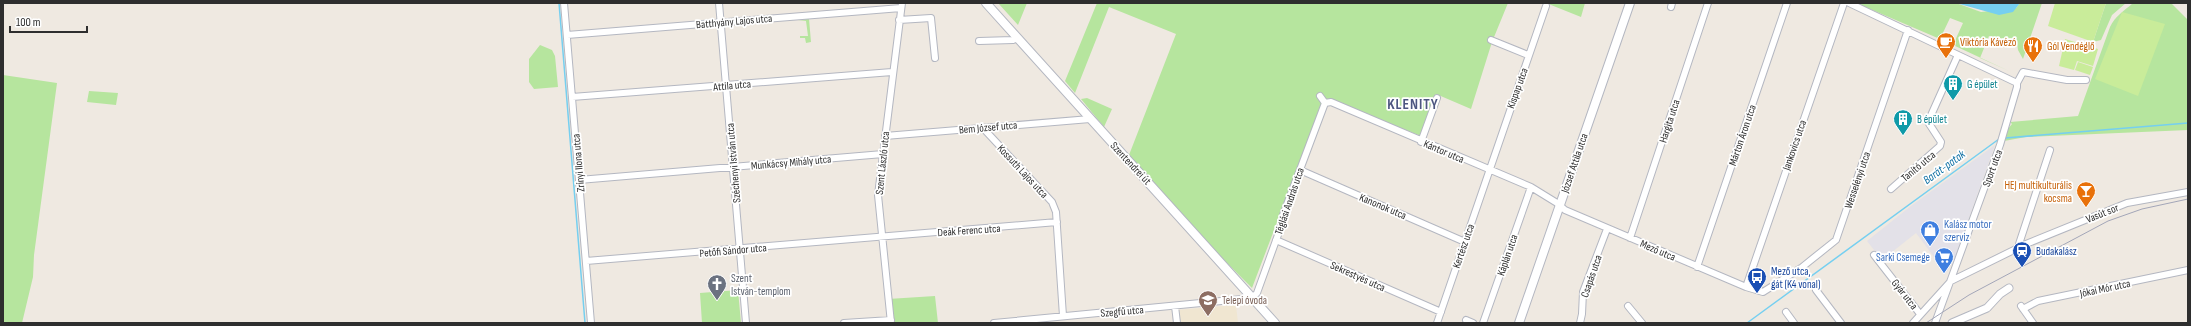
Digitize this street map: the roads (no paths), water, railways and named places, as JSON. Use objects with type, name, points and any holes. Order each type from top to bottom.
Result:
[{"type":"main road","name":"Szentendrei út","points":[[986,3],[1275,323]]},
{"type":"main road","name":"József Attila utca","points":[[1519,323],[1630,3]]},
{"type":"street","name":"Zrínyi Ilona utca","points":[[564,3],[591,323]]},
{"type":"street","name":"Széchenyi István utca","points":[[719,3],[746,323]]},
{"type":"street","name":"Hargita utca","points":[[1630,238],[1708,3]]},
{"type":"street","name":"Márton Áron utca","points":[[1697,267],[1786,3]]},
{"type":"street","name":"Jankovics utca","points":[[1746,287],[1844,3]]},
{"type":"street","points":[[1850,3],[2017,83],[2023,72],[2067,80],[2086,80]]},
{"type":"street","name":"Batthyány Lajos utca","points":[[567,35],[902,5]]},
{"type":"street","name":"Szent László utca","points":[[891,321],[881,237],[878,195],[892,72],[902,5]]},
{"type":"street","name":"Kispap utca","points":[[1489,170],[1546,6]]},
{"type":"street","points":[[899,20],[931,18],[935,58]]},
{"type":"street","name":"Wesselényi utca","points":[[1757,291],[1767,290],[1802,268],[1836,240],[1908,30]]},
{"type":"street","points":[[979,41],[982,42],[1018,38]]},
{"type":"street","points":[[1491,40],[1528,55]]},
{"type":"street","name":"Tanító utca","points":[[1891,188],[1940,146],[1941,142],[1928,122],[1958,55]]},
{"type":"street","name":"Attila utca","points":[[572,97],[892,72]]},
{"type":"street","name":"Sport utca","points":[[1935,323],[1952,281],[2000,145],[2007,117],[2018,87],[2017,83]]},
{"type":"street","points":[[1320,96],[1325,103]]},
{"type":"street","points":[[1421,142],[1437,98]]},
{"type":"street","name":"Kántor utca","points":[[1325,103],[1331,102],[1531,188],[1560,205]]},
{"type":"street","name":"Téglási András utca","points":[[1251,296],[1257,293],[1325,103]]},
{"type":"street","name":"Bem József utca","points":[[885,136],[1090,119]]},
{"type":"street","name":"Kossuth Lajos utca","points":[[982,127],[1052,202],[1056,212],[1057,222],[1059,319]]},
{"type":"street","points":[[2020,247],[2019,244],[2050,150]]},
{"type":"street","name":"Munkácsy Mihály utca","points":[[580,180],[883,154]]},
{"type":"street","name":"Kanonok utca","points":[[1300,170],[1465,242]]},
{"type":"street","name":"Kertész utca","points":[[1437,323],[1489,170]]},
{"type":"street","name":"Káplán utca","points":[[1483,323],[1531,188]]},
{"type":"street","name":"Vasút sor","points":[[1912,323],[1952,281],[2020,247],[2127,203],[2188,192]]},
{"type":"street","name":"Mező utca","points":[[1560,205],[1565,210],[1607,229],[1757,291]]},
{"type":"street","name":"Deák Ferenc utca","points":[[881,237],[1057,222]]},
{"type":"street","name":"Csapás utca","points":[[1580,323],[1583,292],[1607,229]]},
{"type":"street","name":"Petőfi Sándor utca","points":[[586,262],[881,237]]},
{"type":"street","name":"Sekrestyés utca","points":[[1276,240],[1441,312]]},
{"type":"street","name":"Gyár utca","points":[[1874,255],[1920,314]]},
{"type":"street","name":"Jókai Mór utca","points":[[2033,323],[2022,307],[2038,302],[2188,270]]},
{"type":"street","points":[[1952,323],[1986,308],[2000,294],[2009,288]]},
{"type":"street","points":[[1816,290],[1841,323]]},
{"type":"street","name":"Szegfű utca","points":[[994,323],[1059,319],[1242,299],[1251,296]]},
{"type":"street","points":[[1175,306],[1176,323]]},
{"type":"street","points":[[1628,306],[1642,323]]},
{"type":"street","points":[[1786,312],[1794,323]]},
{"type":"street","points":[[1466,320],[1473,323]]},
{"type":"street","points":[[844,323],[891,321]]},
{"type":"water","points":[[1956,3],[2020,3],[2013,12],[1999,15]]},
{"type":"waterway","points":[[559,3],[585,323]]},
{"type":"waterway","name":"Barát-patak","points":[[2005,138],[2188,123]]},
{"type":"waterway","name":"Barát-patak","points":[[1747,323],[1999,139]]},
{"type":"tram line","points":[[1926,323],[1969,295],[2108,221],[2142,209],[2188,199]]},
{"type":"place","name":"Viktória Kávézó","points":[[1946,59]]},
{"type":"place","name":"Gól Vendéglő","points":[[2033,63]]},
{"type":"place","name":"G épület","points":[[1953,101]]},
{"type":"place","name":"B épület","points":[[1903,136]]},
{"type":"place","name":"HEJ multikulturális kocsma","points":[[2086,208]]},
{"type":"place","name":"Kalász motor szerviz","points":[[1930,247]]},
{"type":"place","name":"Budakalász","points":[[2022,268]]},
{"type":"place","name":"Sarki Csemege","points":[[1944,274]]},
{"type":"place","name":"Mező utca, gát (K4 vonal)","points":[[1757,294]]},
{"type":"place","name":"Szent István-templom","points":[[717,301]]},
{"type":"place","name":"Telepi óvoda","points":[[1208,317]]},
{"type":"district","name":"KLENITY","points":[[1413,104]]}]
